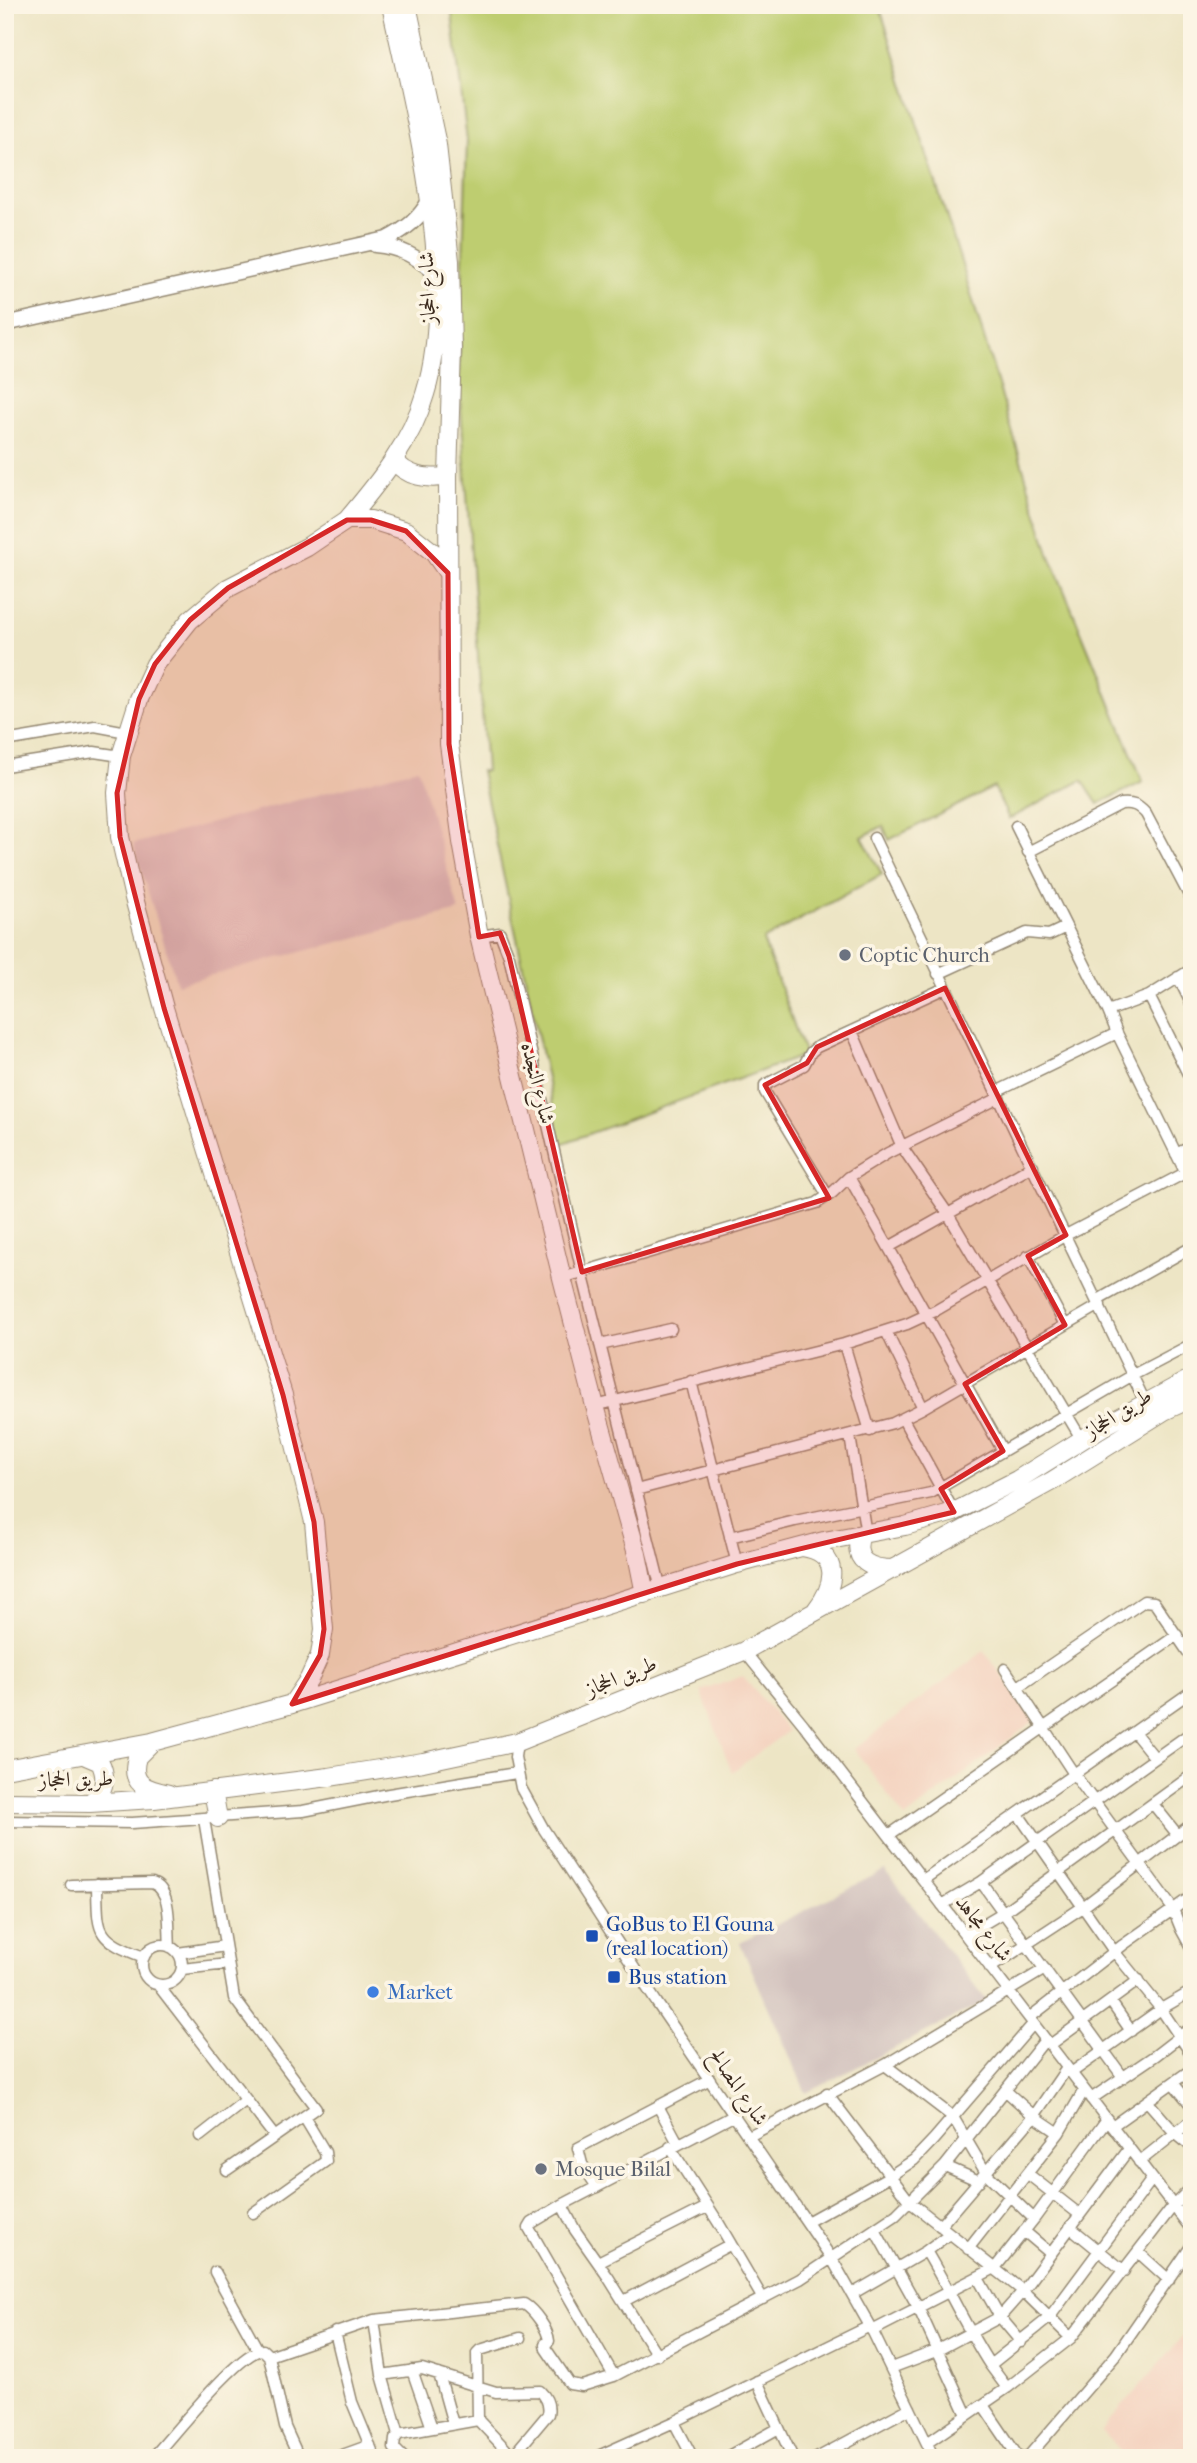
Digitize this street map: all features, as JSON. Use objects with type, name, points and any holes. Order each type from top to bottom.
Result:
[{"type":"main road","name":"شارع الحجاز","points":[[292,1704],[309,1679],[320,1655],[324,1629],[314,1522],[283,1395],[164,1008],[134,898],[120,837],[117,793],[121,755],[127,732],[155,664],[190,620],[228,588],[307,547],[347,520],[394,460],[412,428],[425,394],[433,355],[436,274],[429,201],[391,5]]},
{"type":"main road","name":"شارع الحجاز","points":[[408,5],[435,136],[448,232],[452,320],[448,573]]},
{"type":"main road","points":[[394,460],[404,470],[418,476],[448,476]]},
{"type":"main road","points":[[347,520],[383,522],[406,531],[426,545],[448,573]]},
{"type":"main road","name":"شارع النجده","points":[[448,573],[449,744],[479,936],[595,1406],[633,1541],[653,1592]]},
{"type":"main road","name":"طريق الحجاز","points":[[5,1769],[152,1742],[292,1704],[737,1564],[800,1547],[905,1526],[954,1512],[1017,1480],[1104,1426],[1192,1378]]},
{"type":"main road","name":"طريق الحجاز","points":[[5,1802],[90,1803],[178,1796],[423,1762],[517,1741],[744,1651],[1052,1481],[1164,1411],[1192,1398]]},
{"type":"main road","points":[[864,1534],[858,1546],[860,1556],[867,1564],[877,1569],[894,1569]]},
{"type":"main road","points":[[800,1547],[820,1552],[831,1570],[828,1593],[811,1615]]},
{"type":"main road","points":[[152,1742],[137,1757],[135,1775],[146,1789],[178,1796]]},
{"type":"main road","points":[[86,1756],[100,1762],[105,1780],[103,1789],[90,1803]]},
{"type":"main road","points":[[211,1819],[213,1791]]},
{"type":"street","points":[[5,324],[387,239],[406,229],[429,201]]},
{"type":"street","points":[[366,245],[387,246],[406,252],[424,262],[436,274]]},
{"type":"street","points":[[5,741],[95,726],[127,732]]},
{"type":"street","points":[[5,766],[93,752],[121,755]]},
{"type":"street","points":[[1028,852],[1121,804],[1131,803],[1139,806],[1146,814],[1192,901]]},
{"type":"street","points":[[1016,826],[1192,1186]]},
{"type":"street","points":[[874,838],[1146,1404]]},
{"type":"street","points":[[938,974],[1027,933],[1049,935],[1066,927]]},
{"type":"street","points":[[479,936],[500,933],[509,956],[636,1490],[653,1592]]},
{"type":"street","points":[[1108,1011],[1149,996],[1192,970]]},
{"type":"street","points":[[1178,977],[1192,1005]]},
{"type":"street","points":[[828,1196],[764,1087],[804,1065],[815,1049],[945,988]]},
{"type":"street","points":[[1149,996],[1192,1082]]},
{"type":"street","points":[[852,1031],[902,1147],[948,1214],[1082,1440]]},
{"type":"street","points":[[562,1278],[811,1205],[828,1196],[849,1177],[887,1153],[1117,1034]]},
{"type":"street","points":[[1176,1154],[1192,1146]]},
{"type":"street","points":[[888,1247],[1033,1166]]},
{"type":"street","points":[[595,1406],[844,1344],[927,1316],[1028,1256],[1185,1173]]},
{"type":"street","points":[[849,1177],[1003,1451]]},
{"type":"street","points":[[636,1490],[870,1431],[903,1419],[1192,1247]]},
{"type":"street","points":[[1028,1256],[1065,1325]]},
{"type":"street","points":[[600,1345],[671,1329]]},
{"type":"street","points":[[886,1331],[923,1408]]},
{"type":"street","points":[[844,1344],[870,1431]]},
{"type":"street","points":[[730,1537],[920,1496],[941,1488],[1133,1375],[1192,1344]]},
{"type":"street","points":[[691,1381],[737,1564]]},
{"type":"street","points":[[903,1419],[954,1512]]},
{"type":"street","points":[[850,1436],[864,1534]]},
{"type":"street","points":[[1018,1687],[1144,1601],[1154,1602],[1192,1658]]},
{"type":"street","points":[[889,1835],[1177,1635]]},
{"type":"street","name":"شارع مجاهد","points":[[744,1651],[804,1725],[1192,2230]]},
{"type":"street","points":[[1005,1669],[1074,1774],[1174,1909],[1181,1930],[1192,1949]]},
{"type":"street","points":[[923,1880],[1192,1691]]},
{"type":"street","points":[[1134,1732],[1155,1758]]},
{"type":"street","points":[[942,1905],[981,1882],[1192,1732]]},
{"type":"street","name":"شارع المصالح","points":[[517,1741],[516,1773],[520,1788],[543,1828],[657,2003],[832,2259],[871,2328],[934,2458]]},
{"type":"street","points":[[5,1821],[132,1823],[303,1811],[516,1773]]},
{"type":"street","points":[[965,1935],[1002,1913],[1116,1829],[1190,1779]]},
{"type":"street","points":[[1153,1804],[1177,1835]]},
{"type":"street","points":[[1017,1814],[1192,2055]]},
{"type":"street","points":[[211,1819],[225,1946],[234,1997],[316,2108],[227,2170]]},
{"type":"street","points":[[990,1968],[1083,1907],[1192,1824]]},
{"type":"street","points":[[981,1882],[1123,2077]]},
{"type":"street","points":[[71,1885],[152,1883],[160,1886],[165,1894],[174,1950],[181,1959],[182,1969],[173,1982],[158,1985]]},
{"type":"street","points":[[97,1884],[98,1921],[102,1934],[117,1947],[144,1957]]},
{"type":"street","points":[[807,2222],[891,2176],[914,2160],[953,2117],[1031,2021],[1115,1952],[1192,1896]]},
{"type":"street","points":[[225,1946],[174,1950],[155,1947],[144,1957],[142,1967],[146,1977],[158,1985],[275,2137]]},
{"type":"street","points":[[182,1969],[228,1964]]},
{"type":"street","points":[[749,2136],[885,2065],[1045,1969]]},
{"type":"street","points":[[269,2356],[374,2320],[524,2304],[532,2309],[549,2335],[546,2349],[570,2384],[582,2386],[614,2376],[763,2299],[832,2259],[875,2230],[910,2202],[946,2166],[1048,2043],[1084,2021],[1139,1980]]},
{"type":"street","points":[[940,2226],[1034,2116],[1069,2070],[1192,1991]]},
{"type":"street","points":[[1111,2002],[1131,2031]]},
{"type":"street","points":[[968,2249],[1088,2095],[1123,2077],[1192,2027]]},
{"type":"street","points":[[885,2065],[953,2117],[966,2139],[982,2177]]},
{"type":"street","points":[[595,2457],[918,2307],[995,2268],[1109,2123],[1147,2101],[1192,2069]]},
{"type":"street","points":[[597,2187],[582,2164],[578,2148],[710,2079]]},
{"type":"street","points":[[1173,2083],[1192,2106]]},
{"type":"street","points":[[1006,2091],[1034,2116],[1059,2133]]},
{"type":"street","points":[[827,2094],[910,2202],[1023,2291],[1071,2338]]},
{"type":"street","points":[[200,2136],[246,2100]]},
{"type":"street","points":[[1147,2101],[1175,2133],[1192,2147]]},
{"type":"street","points":[[657,2106],[707,2207],[763,2299]]},
{"type":"street","points":[[614,2376],[529,2228],[532,2223],[562,2206],[735,2115]]},
{"type":"street","points":[[253,2213],[326,2161],[327,2155],[303,2117]]},
{"type":"street","points":[[1139,2162],[1192,2119]]},
{"type":"street","points":[[891,2368],[936,2351],[1000,2317],[1023,2291],[1129,2149]]},
{"type":"street","points":[[946,2166],[982,2177],[1011,2196],[1034,2219]]},
{"type":"street","points":[[1028,2174],[1079,2214]]},
{"type":"street","points":[[990,2365],[1049,2318],[1152,2179]]},
{"type":"street","points":[[927,2442],[1007,2388],[1071,2338],[1173,2206],[1192,2187]]},
{"type":"street","points":[[562,2206],[657,2355]]},
{"type":"street","points":[[598,2262],[707,2207]]},
{"type":"street","points":[[1070,2227],[1124,2271]]},
{"type":"street","points":[[875,2230],[918,2307],[967,2415]]},
{"type":"street","points":[[1024,2231],[1050,2253]]},
{"type":"street","points":[[852,2294],[897,2269],[950,2234]]},
{"type":"street","points":[[624,2301],[731,2244]]},
{"type":"street","points":[[1027,2458],[1116,2355],[1192,2245]]},
{"type":"street","points":[[926,2251],[950,2291],[970,2333],[1007,2388]]},
{"type":"street","points":[[1138,2252],[1169,2280]]},
{"type":"street","points":[[215,2272],[258,2350]]},
{"type":"street","points":[[978,2278],[1000,2317],[1021,2342]]},
{"type":"street","points":[[374,2320],[383,2375],[399,2434]]},
{"type":"street","points":[[335,2332],[352,2402],[373,2453]]},
{"type":"street","points":[[383,2375],[426,2370],[476,2386],[507,2393],[535,2390],[545,2396],[548,2414],[513,2457],[478,2420],[476,2386],[477,2353],[520,2339]]},
{"type":"street","points":[[152,2458],[231,2371],[258,2350],[264,2350],[269,2356],[285,2427],[299,2458]]},
{"type":"street","points":[[412,2370],[432,2428]]},
{"type":"street","points":[[439,2374],[453,2424]]},
{"type":"street","points":[[757,2381],[793,2458]]},
{"type":"street","points":[[982,2405],[1019,2458]]},
{"type":"street","points":[[817,2458],[911,2408]]},
{"type":"street","points":[[394,2448],[399,2434],[478,2420]]},
{"type":"street","points":[[674,2422],[693,2458]]},
{"type":"street","points":[[725,2458],[779,2428]]},
{"type":"street","points":[[334,2458],[394,2448]]},
{"type":"street","points":[[394,2448],[404,2458]]},
{"type":"highlighted area","points":[[347,520],[371,520],[406,531],[448,573],[449,744],[479,937],[500,933],[509,956],[582,1272],[829,1198],[765,1085],[807,1063],[817,1047],[945,988],[1066,1235],[1028,1256],[1065,1325],[965,1384],[1003,1451],[941,1489],[954,1512],[737,1564],[292,1704],[320,1655],[324,1629],[314,1522],[283,1395],[164,1008],[120,837],[117,793],[139,699],[155,664],[190,620],[228,588]]},
{"type":"shaded area","points":[[418,768],[459,911],[177,984],[133,844]]},
{"type":"shaded area","points":[[984,1651],[1035,1720],[905,1818],[854,1749]]},
{"type":"shaded area","points":[[743,1676],[788,1731],[732,1772],[701,1691]]},
{"type":"shaded area","points":[[885,1870],[987,2001],[806,2093],[740,1943]]},
{"type":"shaded area","points":[[1192,2326],[1192,2458],[1127,2458],[1101,2431]]},
{"type":"green space","points":[[451,5],[879,5],[963,268],[1049,554],[1143,782],[1098,804],[1082,780],[1009,819],[994,787],[889,840],[883,826],[862,837],[882,874],[763,940],[805,1055],[561,1144],[481,771],[486,771],[459,379],[467,141]]},
{"type":"place","name":"Coptic Church","points":[[845,955]]},
{"type":"place","name":"GoBus to El Gouna (real location)","points":[[592,1936]]},
{"type":"place","name":"Bus station","points":[[614,1977]]},
{"type":"place","name":"Market","points":[[373,1992]]},
{"type":"place","name":"Mosque Bilal","points":[[541,2169]]}]
